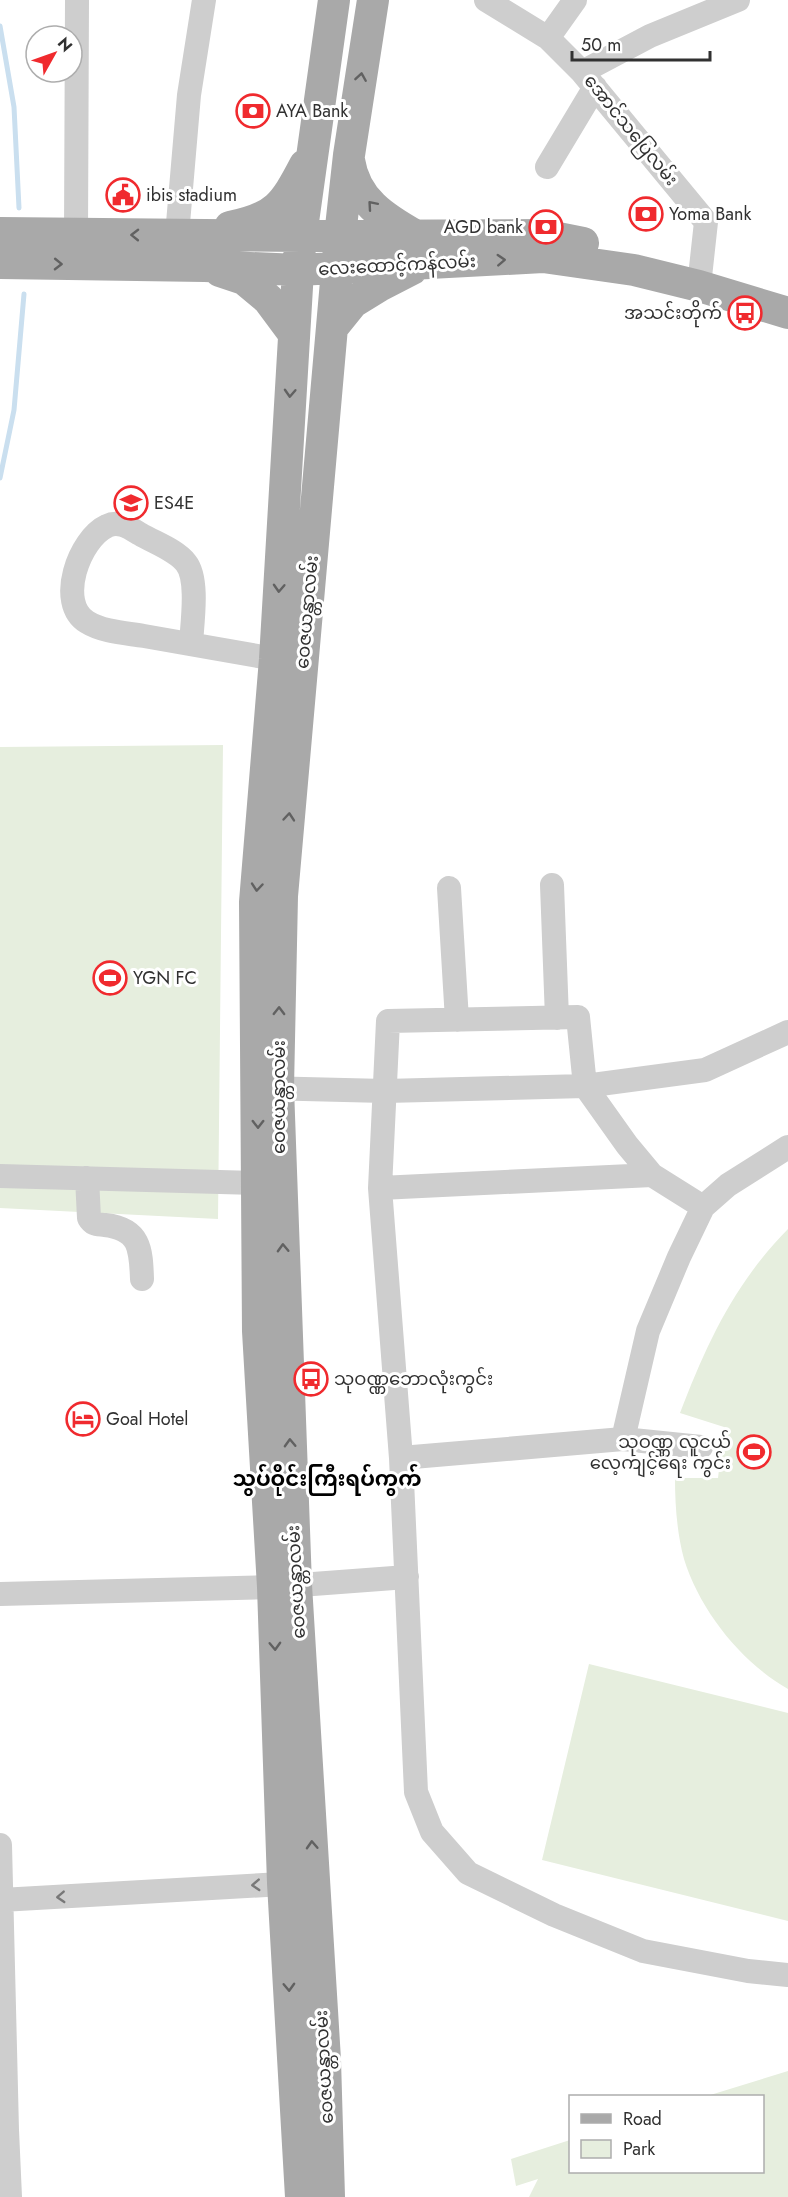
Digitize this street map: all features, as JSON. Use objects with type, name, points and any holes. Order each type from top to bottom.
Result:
[{"type":"main road","name":"ဝေဇယန္တာလမ်း","points":[[329,2197],[325,2060],[303,1952],[283,1883],[284,1586],[268,1088],[255,903],[275,659],[298,270],[334,0]]},
{"type":"main road","name":"ဝေဇယန္တာလမ်း","points":[[301,2197],[303,1952],[314,1883],[258,1331],[258,1182],[268,1088],[282,896],[340,236],[349,155],[373,0]]},
{"type":"main road","points":[[185,235],[256,222],[278,208],[293,187],[313,148]]},
{"type":"main road","points":[[332,328],[353,302],[379,286],[419,250],[390,221],[373,208],[360,190],[351,170],[349,155]]},
{"type":"main road","name":"လေးထောင့်ကန်လမ်း","points":[[2,260],[76,234],[340,236],[419,250],[543,257],[634,270],[700,275],[788,291]]},
{"type":"main road","name":"လေးထောင့်ကန်လမ်း","points":[[2,260],[298,270],[338,268],[419,250]]},
{"type":"main road","points":[[205,266],[244,279],[268,299],[294,334]]},
{"type":"main road","name":"လေးထောင့်ကန်လမ်း","points":[[700,275],[788,313]]},
{"type":"street","points":[[76,234],[77,0]]},
{"type":"street","points":[[185,235],[189,95],[204,0]]},
{"type":"street","name":"အောင်သပြေလမ်း","points":[[486,0],[548,38],[589,79],[706,222],[700,275]]},
{"type":"street","points":[[548,38],[575,0]]},
{"type":"street","points":[[547,167],[589,79],[650,36],[738,0]]},
{"type":"street","points":[[192,644],[192,578],[186,562],[125,526],[109,524],[100,530],[87,544],[74,575],[72,592],[76,614],[89,624],[99,628],[275,659]]},
{"type":"street","points":[[552,885],[557,1018]]},
{"type":"street","points":[[449,888],[457,1020]]},
{"type":"street","points":[[703,1207],[652,1175],[627,1145],[585,1086],[578,1017],[388,1021],[380,1188],[401,1458],[416,1792],[432,1832],[468,1873],[554,1915],[643,1951],[748,1971],[788,1975]]},
{"type":"street","points":[[268,1088],[385,1091],[585,1086],[705,1070],[788,1032]]},
{"type":"street","points":[[623,1439],[648,1331],[703,1207],[728,1185],[788,1147]]},
{"type":"street","points":[[380,1188],[652,1175]]},
{"type":"street","points":[[0,1176],[258,1182]]},
{"type":"street","points":[[87,1178],[89,1218],[96,1224],[123,1228],[135,1238],[141,1256],[142,1279]]},
{"type":"street","points":[[401,1458],[623,1439],[701,1447]]},
{"type":"street","points":[[0,1594],[284,1586],[407,1577]]},
{"type":"street","points":[[0,1845],[4,2131],[10,2197]]},
{"type":"street","points":[[1,1900],[314,1883]]},
{"type":"green space","name":"YGN FC","points":[[223,745],[218,1219],[0,1208],[0,747]]},
{"type":"green space","name":"သုဝဏ္ဏ လူငယ် လေ့ကျင့်ရေး ကွင်း","points":[[788,1229],[788,1689],[771,1678],[739,1650],[725,1634],[701,1598],[684,1559],[677,1519],[675,1478],[718,1478],[724,1427],[680,1413],[724,1315],[752,1271]]},
{"type":"green space","points":[[589,1664],[788,1713],[788,1921],[542,1860]]},
{"type":"green space","points":[[788,2071],[788,2197],[529,2197],[538,2179],[516,2186],[511,2159],[569,2140],[569,2173],[764,2173],[764,2095],[710,2095]]},
{"type":"waterway","points":[[0,26],[14,107],[19,208]]},
{"type":"waterway","points":[[0,478],[14,410],[24,294]]},
{"type":"place","name":"AYA Bank","points":[[253,111]]},
{"type":"place","name":"ibis stadium","points":[[123,195]]},
{"type":"place","name":"Yoma Bank","points":[[646,214]]},
{"type":"place","name":"AGD bank","points":[[546,227]]},
{"type":"place","name":"အသင်းတိုက်","points":[[745,313]]},
{"type":"place","name":"ES4E","points":[[131,503]]},
{"type":"place","name":"YGN FC","points":[[110,978]]},
{"type":"place","name":"သုဝဏ္ဏဘောလုံးကွင်း","points":[[311,1379]]},
{"type":"place","name":"Goal Hotel","points":[[83,1419]]},
{"type":"place","name":"သုဝဏ္ဏ လူငယ် လေ့ကျင့်ရေး ကွင်း","points":[[754,1452]]},
{"type":"district","name":"သွပ်ဝိုင်းကြီးရပ်ကွက်","points":[[327,1479]]}]
